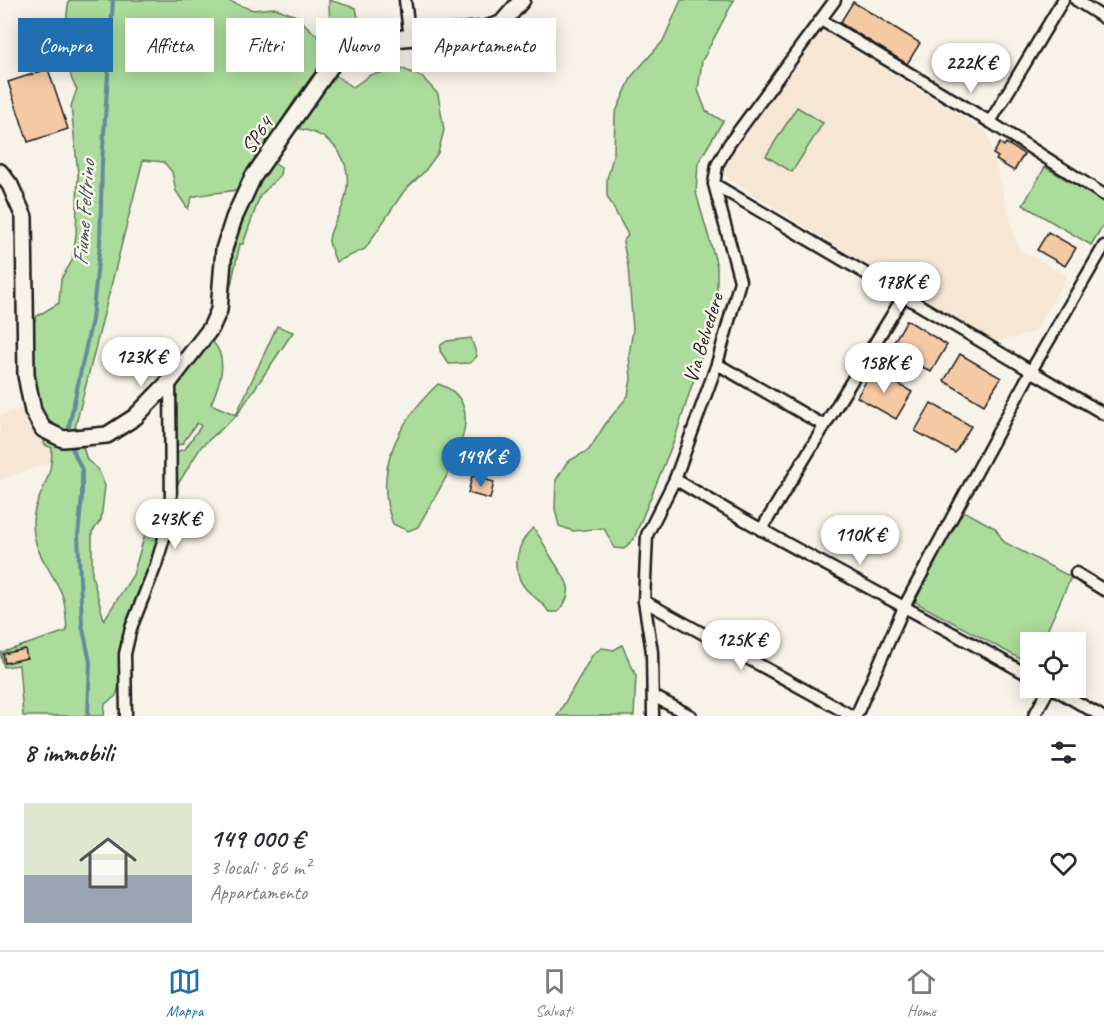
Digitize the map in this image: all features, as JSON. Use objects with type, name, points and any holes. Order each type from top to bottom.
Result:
[{"type":"street","points":[[405,0],[410,38]]},
{"type":"street","name":"SP64","points":[[0,172],[10,184],[24,217],[26,375],[33,411],[43,429],[63,439],[84,439],[107,435],[135,417],[170,381],[211,328],[219,309],[224,249],[234,218],[253,177],[340,53],[359,44],[485,29],[501,24],[522,0]]},
{"type":"street","points":[[835,0],[729,144],[717,165],[714,184],[1104,414]]},
{"type":"street","points":[[990,122],[1063,0]]},
{"type":"street","points":[[1076,0],[1104,18]]},
{"type":"street","points":[[821,20],[990,122],[1104,195]]},
{"type":"street","name":"Via Belvedere","points":[[652,716],[654,697],[652,652],[644,601],[647,535],[675,479],[717,364],[740,281],[714,184]]},
{"type":"street","points":[[856,716],[905,605],[1031,371],[1104,246]]},
{"type":"street","points":[[761,530],[903,297]]},
{"type":"street","points":[[717,364],[823,425]]},
{"type":"street","points":[[126,716],[125,654],[171,514],[170,381]]},
{"type":"street","points":[[675,479],[761,530],[905,605],[1020,670]]},
{"type":"street","points":[[1076,573],[1104,591]]},
{"type":"street","points":[[644,601],[852,716]]},
{"type":"street","points":[[654,697],[691,716]]},
{"type":"street","points":[[1034,716],[1044,698]]},
{"type":"street","points":[[1069,698],[1101,716]]},
{"type":"shaded area","points":[[822,30],[987,132],[1018,249],[1067,276],[1035,332],[991,343],[726,177],[723,163]]},
{"type":"shaded area","points":[[23,408],[30,429],[46,439],[44,444],[53,448],[50,462],[0,480],[0,415]]},
{"type":"green space","points":[[69,0],[226,0],[253,10],[275,8],[298,18],[226,18],[226,72],[304,72],[304,23],[316,35],[316,72],[274,133],[245,188],[192,197],[188,209],[176,191],[172,172],[164,162],[143,160],[74,432],[52,426],[40,407],[36,393],[34,322],[37,316],[59,303],[61,279],[72,261],[76,235],[78,174],[71,106],[77,89],[70,72],[113,72],[113,18],[67,18]]},
{"type":"green space","points":[[329,0],[356,8],[358,18],[330,18]]},
{"type":"green space","points":[[681,0],[734,0],[702,61],[698,90],[706,111],[723,121],[698,163],[696,193],[717,266],[717,307],[675,438],[634,538],[624,549],[614,548],[604,528],[573,531],[559,526],[555,509],[556,480],[567,462],[589,450],[606,423],[628,396],[631,379],[629,355],[633,329],[628,266],[623,242],[628,235],[607,196],[607,179],[614,153],[615,114],[632,76],[663,41]]},
{"type":"green space","points":[[400,70],[422,77],[438,94],[444,130],[438,153],[424,172],[404,191],[365,249],[336,262],[329,240],[347,190],[345,163],[332,143],[309,131],[294,128],[332,73],[353,87],[370,75],[400,72]]},
{"type":"green space","points":[[797,107],[823,123],[792,172],[766,156]]},
{"type":"green space","points":[[268,162],[273,162],[281,168],[280,175],[260,196],[243,244],[240,244],[226,308],[227,248]]},
{"type":"green space","points":[[1045,167],[1104,202],[1104,224],[1091,245],[1023,205]]},
{"type":"green space","points":[[277,326],[293,332],[237,415],[201,447],[178,484],[175,452],[185,449],[201,426],[197,423],[182,444],[177,445],[174,381],[212,341],[221,356],[222,364],[220,380],[211,404],[236,415]]},
{"type":"green space","points":[[471,338],[477,356],[470,363],[449,364],[440,351],[441,345],[447,341]]},
{"type":"green space","points":[[438,384],[456,394],[464,410],[464,429],[449,472],[418,527],[408,531],[393,524],[387,504],[388,466],[401,430],[424,398]]},
{"type":"green space","points":[[46,439],[83,447],[87,460],[98,469],[105,486],[101,520],[92,532],[92,575],[104,620],[133,575],[149,520],[167,500],[158,547],[116,696],[105,704],[104,716],[23,716],[19,665],[4,667],[0,653],[67,631],[62,594],[39,553],[34,534],[34,512],[51,462],[52,448],[43,444]]},
{"type":"green space","points":[[962,510],[995,528],[1004,542],[1071,577],[1046,632],[1020,632],[1020,659],[915,602]]},
{"type":"green space","points":[[533,528],[567,584],[568,596],[558,612],[549,612],[526,589],[518,574],[520,549],[527,534]]},
{"type":"green space","points":[[622,645],[636,676],[634,716],[557,716],[593,654],[602,648],[614,650]]},
{"type":"building","points":[[853,2],[920,43],[907,64],[840,23]]},
{"type":"building","points":[[39,72],[49,72],[68,129],[28,142],[8,82]]},
{"type":"building","points":[[1000,143],[1004,146],[1006,143],[1024,154],[1014,171],[996,160],[998,157],[993,154]]},
{"type":"building","points":[[1048,232],[1076,248],[1065,266],[1037,250]]},
{"type":"building","points":[[907,320],[947,345],[931,372],[890,348]]},
{"type":"building","points":[[960,354],[1001,378],[984,405],[944,381]]},
{"type":"building","points":[[873,369],[912,392],[896,419],[857,397]]},
{"type":"building","points":[[931,403],[971,426],[955,453],[915,431]]},
{"type":"building","points":[[472,476],[494,482],[490,499],[468,493]]},
{"type":"building","points":[[25,649],[27,658],[5,663],[3,654]]},
{"type":"waterway","name":"Fiume Feltrino","points":[[69,426],[92,319],[100,244],[102,163],[113,0]]},
{"type":"waterway","name":"Fiume Feltrino","points":[[71,446],[82,470],[78,535],[82,624],[90,662],[88,714]]}]
